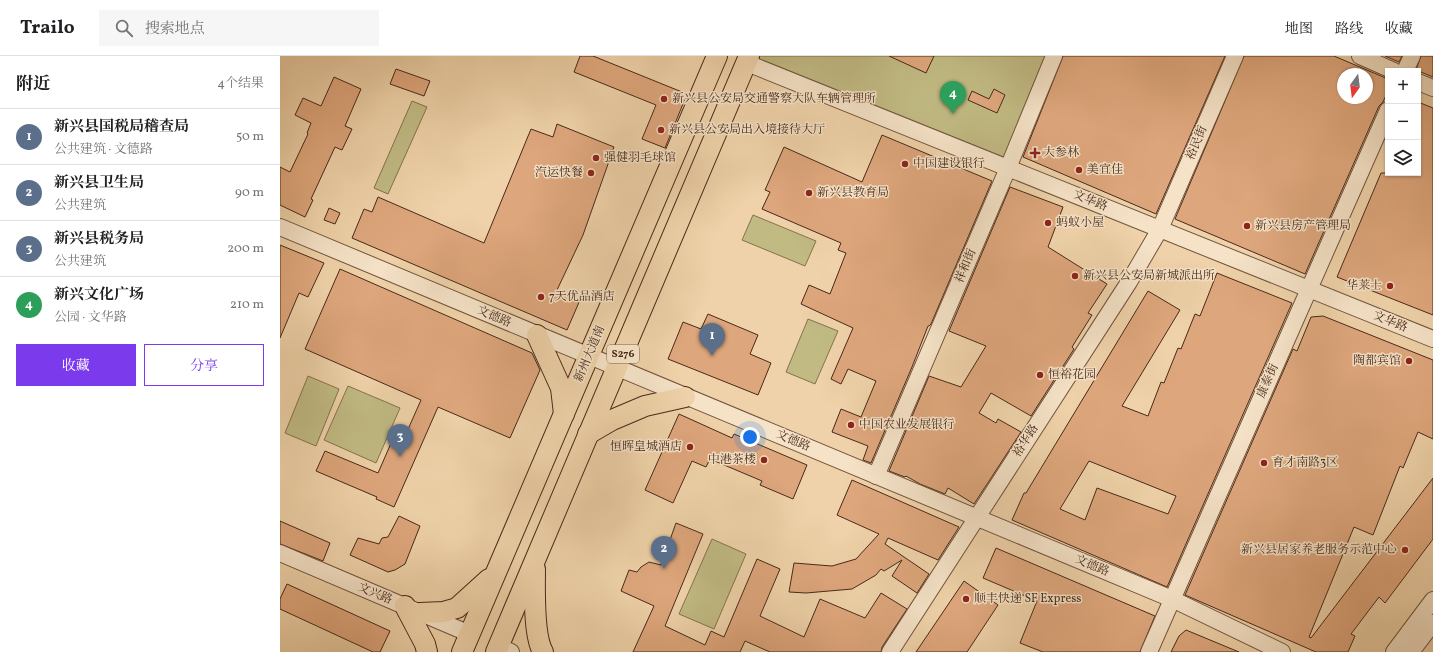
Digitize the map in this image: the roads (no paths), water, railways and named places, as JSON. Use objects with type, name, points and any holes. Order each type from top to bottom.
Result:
[{"type":"main road","name":"新州大道南","points":[[466,643],[717,56]]},
{"type":"main road","name":"S276","points":[[502,650],[534,561],[748,59]]},
{"type":"main road","points":[[537,335],[561,388],[564,415]]},
{"type":"main road","points":[[588,434],[612,420],[645,406],[685,397]]},
{"type":"main road","points":[[534,561],[536,621],[540,647],[543,652]]},
{"type":"main road","points":[[426,652],[425,644],[412,610],[443,612],[457,608],[472,596],[496,572]]},
{"type":"street","name":"祥和街","points":[[876,476],[1008,168],[1054,56]]},
{"type":"street","name":"裕民街","points":[[1160,229],[1235,56]]},
{"type":"street","points":[[1360,56],[1387,68]]},
{"type":"street","points":[[1406,68],[1412,56]]},
{"type":"street","name":"文华路","points":[[748,59],[1008,168],[1433,339]]},
{"type":"street","points":[[1421,83],[1433,88]]},
{"type":"street","name":"康泰街","points":[[1149,652],[1385,117]]},
{"type":"street","name":"文德路","points":[[280,227],[1172,599],[1282,652]]},
{"type":"street","name":"裕华路","points":[[890,652],[1130,282],[1160,229]]},
{"type":"street","name":"文兴路","points":[[280,553],[412,610],[466,643]]},
{"type":"street","points":[[1394,652],[1433,600]]},
{"type":"street","points":[[1411,652],[1433,623]]},
{"type":"place","name":"新兴县公安局交通警察大队车辆管理所","points":[[664,99]]},
{"type":"place","name":"新兴文化广场","points":[[953,114]]},
{"type":"place","name":"新兴县公安局出入境接待大厅","points":[[661,130]]},
{"type":"place","name":"大参林","points":[[1035,153]]},
{"type":"place","name":"强健羽毛球馆","points":[[596,158]]},
{"type":"place","name":"中国建设银行","points":[[905,164]]},
{"type":"place","name":"美宜佳","points":[[1079,170]]},
{"type":"place","name":"汽运快餐","points":[[591,173]]},
{"type":"place","name":"新兴县教育局","points":[[809,193]]},
{"type":"place","name":"蚂蚁小屋","points":[[1048,223]]},
{"type":"place","name":"新兴县房产管理局","points":[[1247,226]]},
{"type":"place","name":"新兴县公安局新城派出所","points":[[1075,276]]},
{"type":"place","name":"华莱士","points":[[1390,286]]},
{"type":"place","name":"7天优品酒店","points":[[541,297]]},
{"type":"place","name":"新兴县国税局稽查局","points":[[712,356]]},
{"type":"place","name":"陶都宾馆","points":[[1409,361]]},
{"type":"place","name":"恒裕花园","points":[[1040,375]]},
{"type":"place","name":"中国农业发展银行","points":[[851,425]]},
{"type":"place","name":"恒晖皇城酒店","points":[[690,447]]},
{"type":"place","name":"新兴县税务局","points":[[400,457]]},
{"type":"place","name":"中港茶楼","points":[[764,460]]},
{"type":"place","name":"育才南路3区","points":[[1264,463]]},
{"type":"place","name":"新兴县居家养老服务示范中心","points":[[1405,550]]},
{"type":"place","name":"新兴县卫生局","points":[[664,569]]},
{"type":"place","name":"顺丰快递 SF Express","points":[[966,599]]}]
